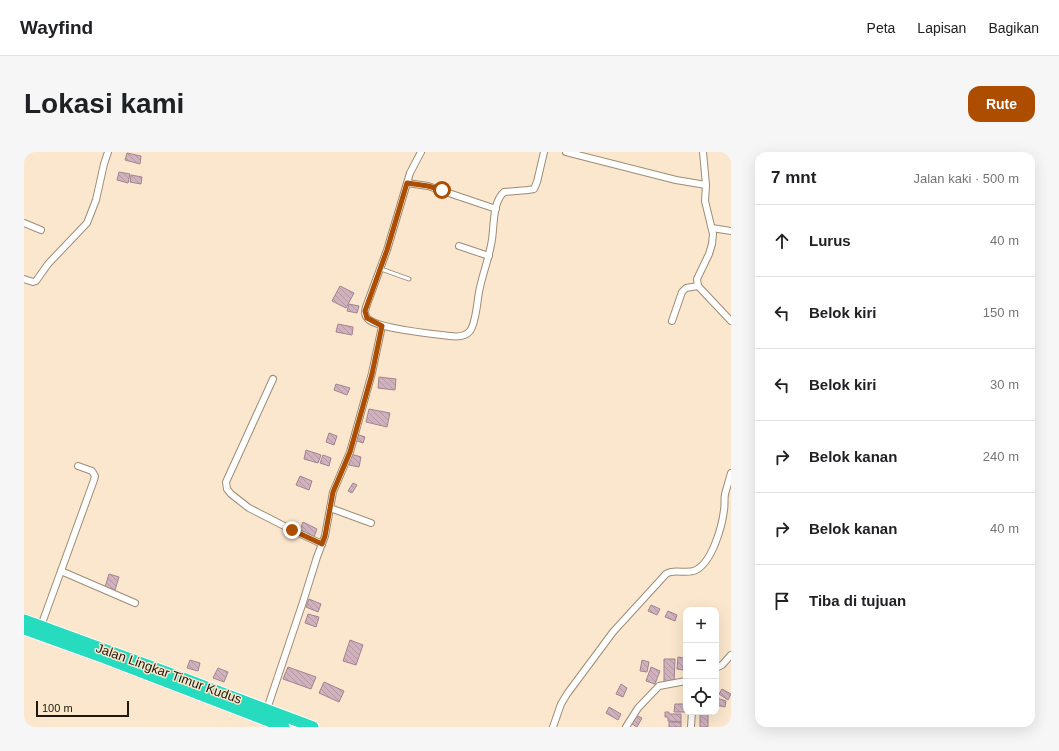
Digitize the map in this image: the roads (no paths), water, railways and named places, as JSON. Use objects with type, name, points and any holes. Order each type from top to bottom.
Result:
[{"type":"highway","name":"Jalan Lingkar Timur Kudus","points":[[24,620],[313,727]]},
{"type":"highway","name":"Jalan Lingkar Timur Kudus","points":[[24,629],[105,658],[284,727]]},
{"type":"street","points":[[24,279],[33,282],[36,281],[48,264],[87,223],[96,200],[108,152]]},
{"type":"street","points":[[421,152],[410,173],[381,269],[365,311],[367,318],[382,326],[461,337],[469,332],[472,326],[479,291],[492,244],[496,209],[500,195],[504,192],[534,189],[544,152]]},
{"type":"street","points":[[566,152],[586,155],[676,180],[706,185]]},
{"type":"street","points":[[703,152],[706,185],[706,210],[712,228],[712,244],[709,254],[697,278],[698,286],[731,321]]},
{"type":"street","points":[[407,183],[428,186],[496,209]]},
{"type":"street","points":[[24,223],[41,230]]},
{"type":"street","points":[[712,228],[731,231]]},
{"type":"street","points":[[459,246],[488,256]]},
{"type":"street","points":[[672,322],[682,292],[686,288],[698,286]]},
{"type":"street","points":[[267,709],[325,536],[333,492],[350,452],[372,374],[382,326]]},
{"type":"street","points":[[273,379],[226,482],[227,489],[249,508],[322,544]]},
{"type":"street","points":[[41,626],[94,480],[92,471],[78,466]]},
{"type":"street","points":[[553,727],[561,704],[567,694],[613,632],[666,574],[671,571],[686,572],[697,570],[709,558],[714,548],[723,516],[725,496],[731,473]]},
{"type":"street","points":[[330,508],[371,523]]},
{"type":"street","points":[[61,572],[135,603]]},
{"type":"street","points":[[719,666],[731,655]]},
{"type":"street","points":[[627,727],[638,708],[659,686],[683,682]]},
{"type":"street","points":[[691,727],[692,715]]},
{"type":"lane","points":[[381,269],[409,279]]}]
